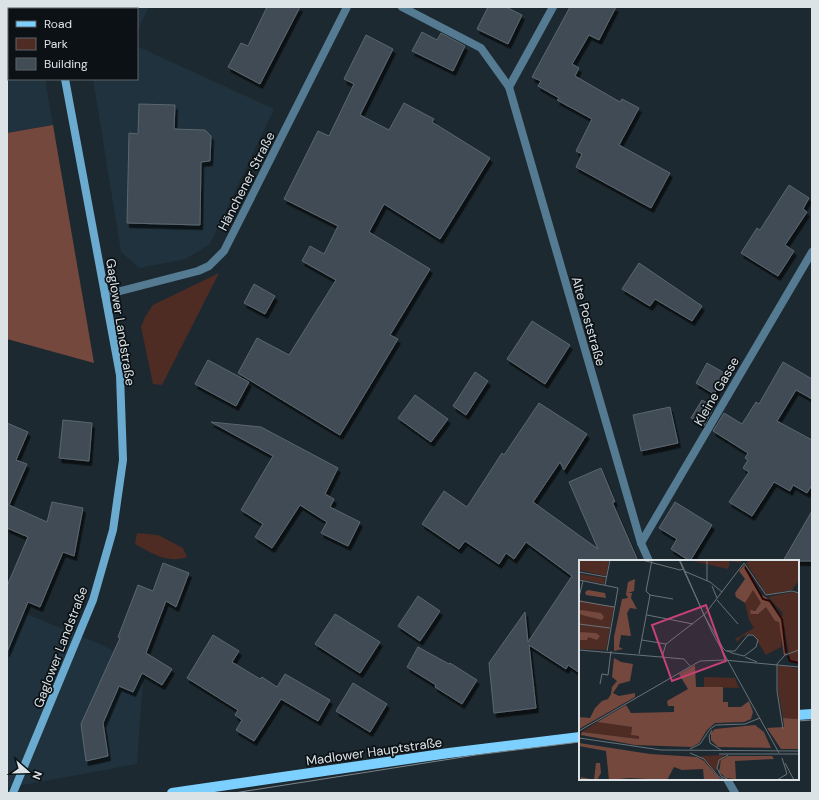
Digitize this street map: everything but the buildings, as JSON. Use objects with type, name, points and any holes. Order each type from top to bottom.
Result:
[{"type":"main road","name":"Gaglower Landstraße","points":[[13,793],[93,600],[113,530],[123,460],[120,375],[65,80]]},
{"type":"main road","points":[[799,715],[812,714]]},
{"type":"main road","name":"Madlower Hauptstraße","points":[[172,793],[449,753],[579,737]]},
{"type":"street","name":"Hänchener Straße","points":[[105,295],[198,271],[209,266],[224,251],[347,7]]},
{"type":"street","name":"Alte Poststraße","points":[[402,7],[481,48],[509,87],[641,543],[649,560]]},
{"type":"street","points":[[509,87],[553,7]]},
{"type":"street","name":"Kleine Gasse","points":[[641,543],[812,252]]},
{"type":"street","points":[[728,780],[735,793]]},
{"type":"shaded area","points":[[7,7],[32,7],[8,8],[8,80],[45,80],[53,125],[7,133]]},
{"type":"shaded area","points":[[149,7],[138,29],[138,8],[81,8]]},
{"type":"shaded area","points":[[138,46],[274,109],[210,244],[186,259],[139,268],[121,252],[93,80],[138,80]]},
{"type":"shaded area","points":[[53,125],[94,363],[7,339],[7,133]]},
{"type":"shaded area","points":[[7,606],[100,644],[144,667],[137,764],[7,788]]},
{"type":"green space","points":[[219,273],[162,385],[153,384],[141,327],[145,317],[153,305]]},
{"type":"green space","points":[[137,533],[158,535],[183,548],[187,557],[173,559],[154,554],[135,544]]},
{"type":"tram line","points":[[799,721],[812,720]]},
{"type":"tram line","points":[[234,793],[476,755],[579,742]]}]
